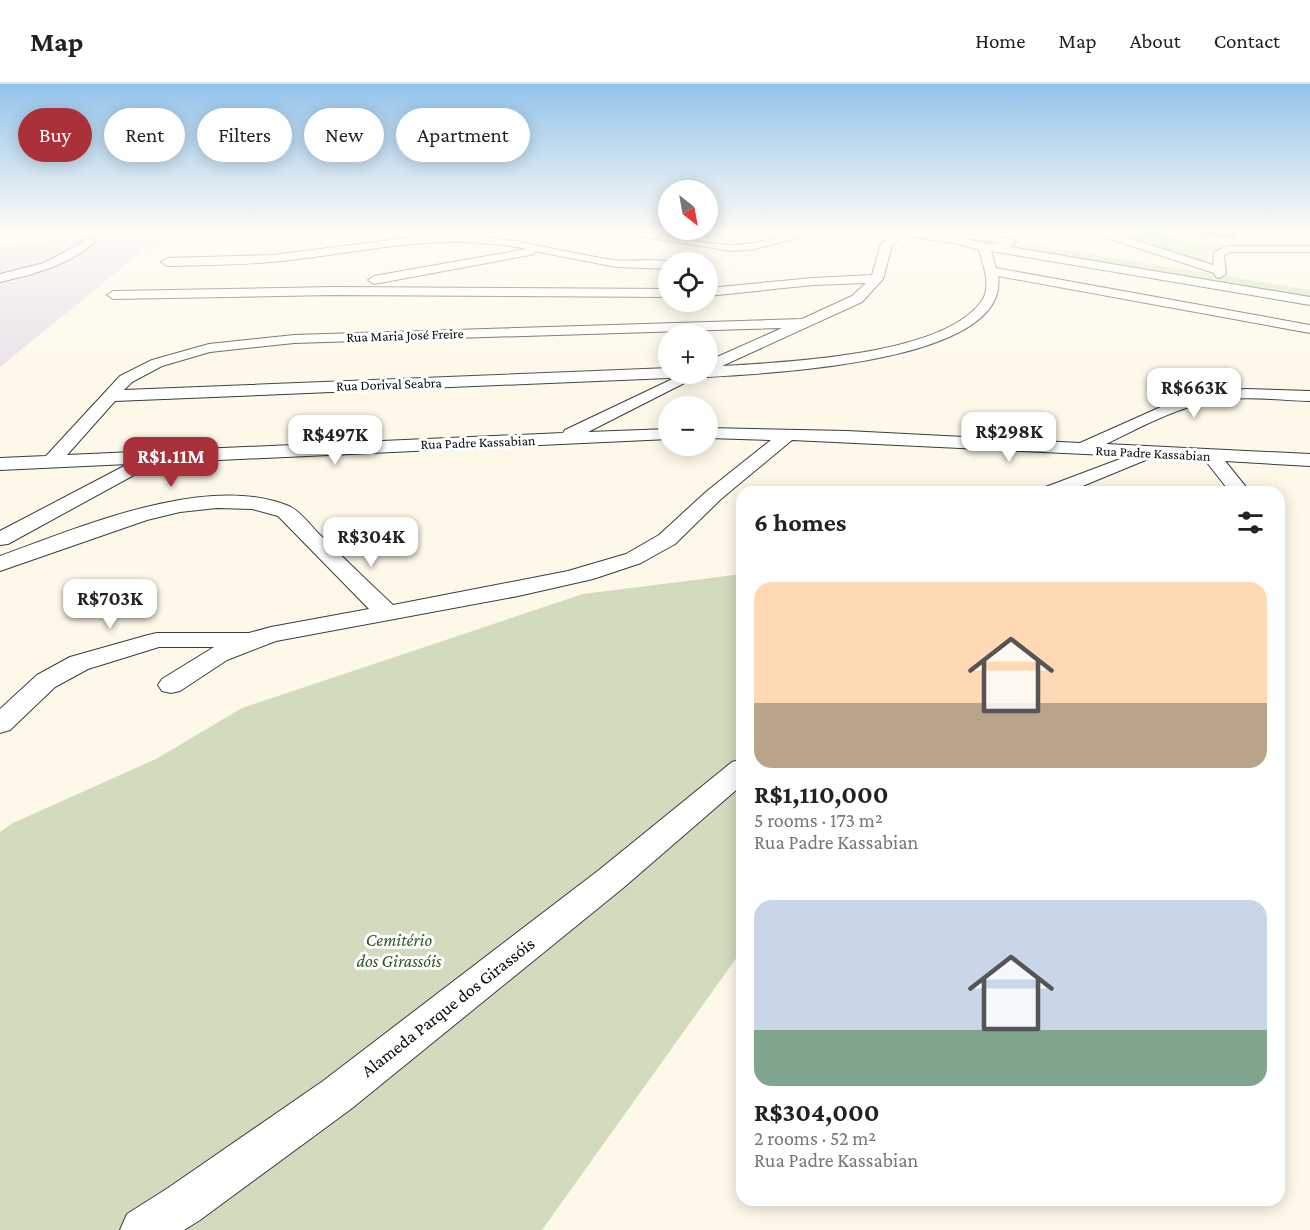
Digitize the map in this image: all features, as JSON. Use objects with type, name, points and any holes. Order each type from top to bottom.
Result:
[{"type":"street","points":[[332,291],[349,285]]},
{"type":"street","points":[[718,291],[761,285]]},
{"type":"street","points":[[718,362],[857,299],[871,285]]},
{"type":"street","points":[[718,371],[844,360],[892,351],[930,340],[960,327],[979,313],[989,300],[992,285]]},
{"type":"street","points":[[1135,285],[1310,329]]},
{"type":"street","points":[[1214,285],[1310,301]]},
{"type":"street","points":[[1291,285],[1310,289]]},
{"type":"street","points":[[113,294],[332,291],[658,293]]},
{"type":"street","name":"Rua Maria José Freire","points":[[51,462],[126,379],[157,363],[210,348],[245,343],[405,335],[802,323]]},
{"type":"street","name":"Rua Dorival Seabra","points":[[109,396],[658,373]]},
{"type":"street","points":[[563,438],[674,384]]},
{"type":"street","points":[[1081,448],[1187,403],[1206,398],[1229,394],[1310,396]]},
{"type":"street","name":"Rua Padre Kassabian","points":[[718,433],[788,434],[1310,460]]},
{"type":"street","name":"Rua Padre Kassabian","points":[[0,464],[658,434]]},
{"type":"street","points":[[0,724],[46,681],[79,663],[146,643],[168,639],[254,639],[591,572],[621,563],[650,550],[669,538],[715,494],[762,459],[788,434]]},
{"type":"street","points":[[1066,486],[1155,452]]},
{"type":"street","points":[[1211,456],[1235,486]]},
{"type":"street","points":[[0,539],[156,457]]},
{"type":"street","points":[[0,564],[150,513],[209,503],[258,503],[285,512],[388,614]]},
{"type":"street","points":[[171,685],[198,664],[254,639]]},
{"type":"street","name":"Alameda Parque dos Girassóis","points":[[143,1230],[184,1204],[337,1095],[611,879],[736,774]]},
{"type":"shaded area","points":[[0,285],[100,285],[0,367]]},
{"type":"green space","points":[[1229,285],[1282,285],[1310,290],[1310,299]]},
{"type":"green space","name":"Cemitério dos Girassóis","points":[[736,575],[736,958],[542,1230],[0,1230],[0,832],[13,823],[156,759],[242,708],[583,594]]}]
